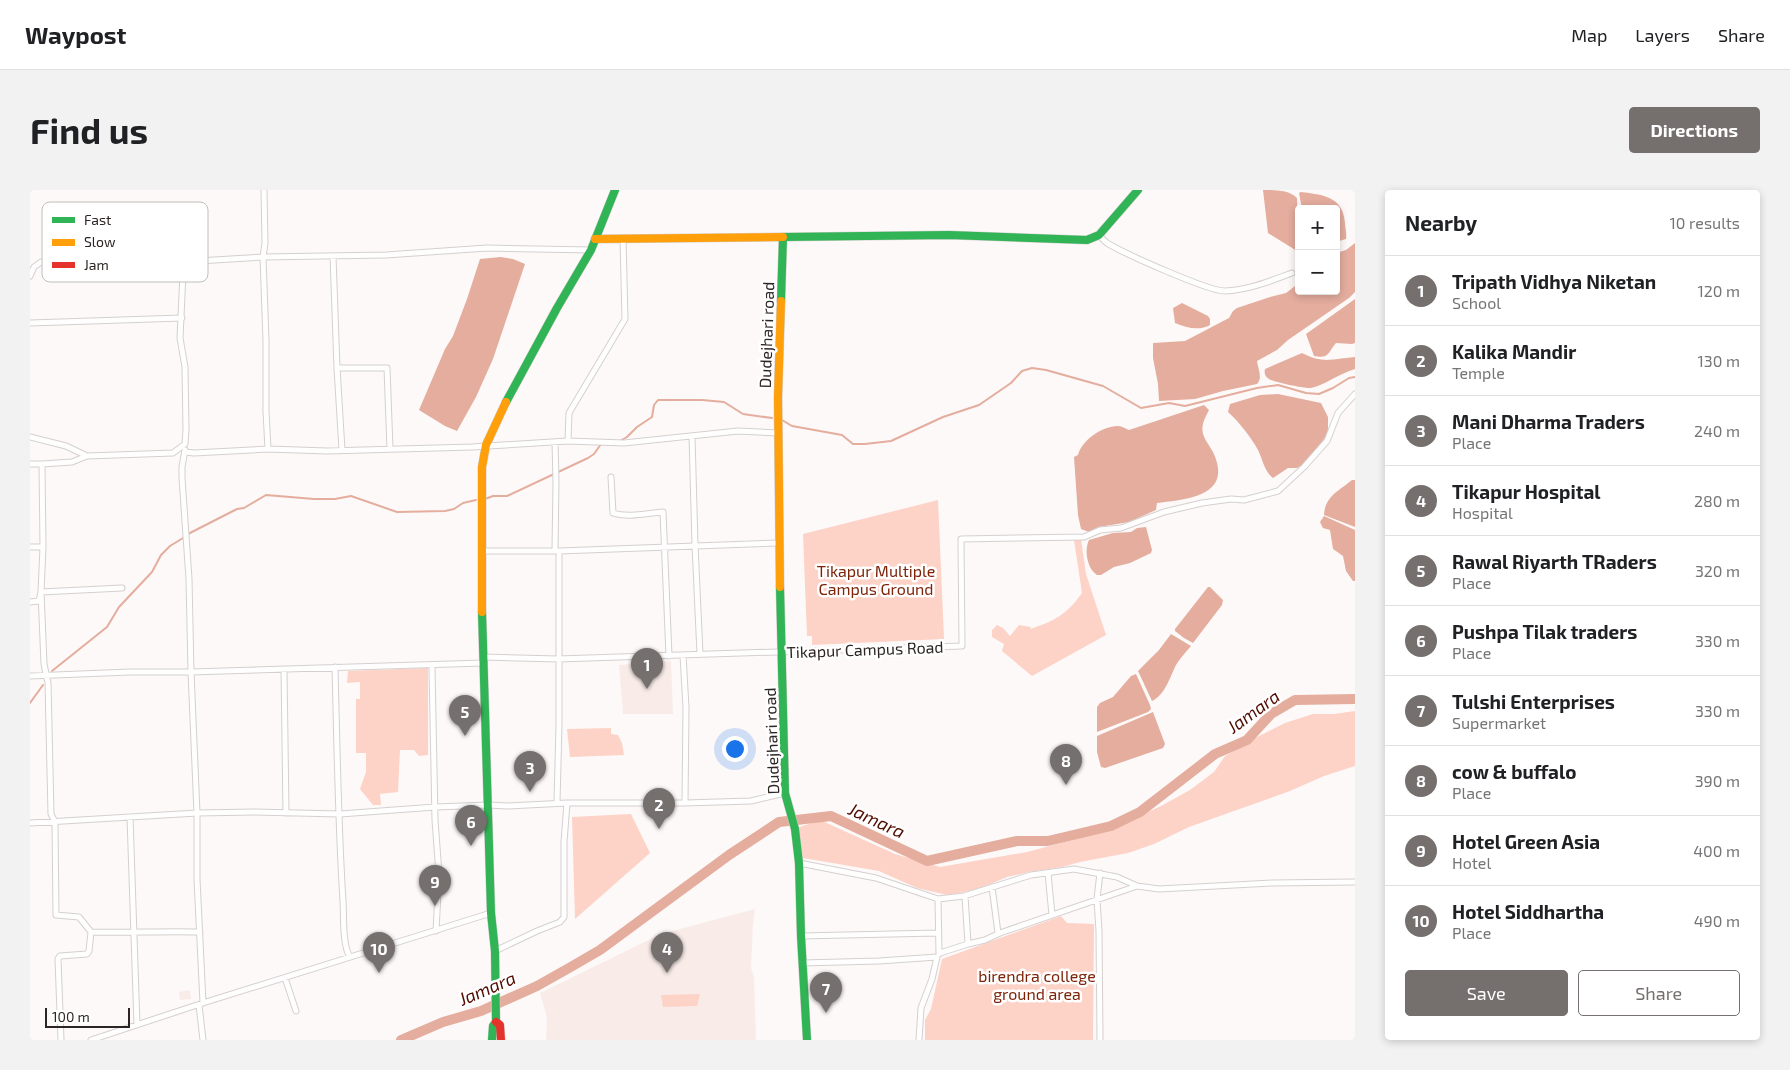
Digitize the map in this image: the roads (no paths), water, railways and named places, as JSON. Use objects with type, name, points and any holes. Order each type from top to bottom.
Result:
[{"type":"street","points":[[264,190],[265,243],[263,257],[268,449]]},
{"type":"street","points":[[492,1040],[493,1026],[496,1019],[495,951],[491,914],[483,660],[482,467],[486,445],[501,411],[590,250],[612,200],[614,190]]},
{"type":"street","points":[[595,239],[949,235],[1088,240],[1099,235],[1138,190]]},
{"type":"street","points":[[1099,235],[1106,242],[1150,263],[1223,291],[1258,286],[1292,273]]},
{"type":"street","name":"Dudejhari road","points":[[783,237],[778,434],[786,793],[795,829],[799,863],[800,936],[807,1040]]},
{"type":"street","points":[[568,442],[570,413],[625,319],[623,239]]},
{"type":"street","points":[[208,260],[386,255],[487,248],[590,250]]},
{"type":"street","points":[[333,256],[342,450]]},
{"type":"street","points":[[30,276],[32,267]]},
{"type":"street","points":[[184,282],[180,338],[185,368],[186,429],[182,478],[189,579],[203,1040]]},
{"type":"street","points":[[30,323],[182,318]]},
{"type":"street","points":[[337,368],[387,368],[390,449]]},
{"type":"street","name":"Tikapur Campus Road","points":[[30,676],[962,646],[962,539],[1084,537],[1100,530],[1121,528],[1164,512],[1202,503],[1231,499],[1244,500],[1278,491],[1304,467],[1327,441],[1338,413],[1355,394]]},
{"type":"street","points":[[185,452],[268,449],[306,451],[472,447],[554,442],[624,444],[738,431],[778,434]]},
{"type":"street","points":[[692,436],[700,654]]},
{"type":"street","points":[[30,437],[66,446],[87,456]]},
{"type":"street","points":[[554,442],[559,724],[557,803]]},
{"type":"street","points":[[30,464],[72,462],[87,456],[173,454],[184,444]]},
{"type":"street","points":[[30,602],[40,601],[41,592],[43,547],[42,464]]},
{"type":"street","points":[[611,477],[613,513],[634,515],[663,512],[669,656]]},
{"type":"street","points":[[482,551],[557,551],[779,543]]},
{"type":"street","points":[[30,547],[43,547]]},
{"type":"street","points":[[41,592],[122,588]]},
{"type":"street","points":[[41,592],[52,814],[55,822],[56,915],[79,916],[90,932],[87,954],[60,956],[58,959],[61,1040]]},
{"type":"street","points":[[683,655],[686,708],[685,804]]},
{"type":"street","points":[[335,667],[344,930],[347,953],[350,957]]},
{"type":"street","points":[[432,668],[435,838],[439,874],[436,932]]},
{"type":"street","points":[[284,669],[286,813]]},
{"type":"street","points":[[30,823],[197,813],[340,814],[435,807],[557,803],[685,804],[751,801],[786,793]]},
{"type":"street","points":[[495,951],[560,922],[564,917],[566,803]]},
{"type":"street","points":[[130,817],[137,1025]]},
{"type":"street","points":[[799,863],[876,878],[938,899],[965,896],[1031,875],[1074,869],[1117,877],[1137,886],[1160,889],[1272,883],[1355,882]]},
{"type":"street","points":[[1048,873],[1052,915]]},
{"type":"street","points":[[1100,873],[1097,899],[1100,1040]]},
{"type":"street","points":[[802,963],[879,961],[938,955],[1137,886]]},
{"type":"street","points":[[992,887],[998,934]]},
{"type":"street","points":[[965,896],[968,944]]},
{"type":"street","points":[[919,1040],[921,1008],[932,979],[938,955],[938,899]]},
{"type":"street","points":[[91,1040],[491,914]]},
{"type":"street","points":[[90,932],[200,932]]},
{"type":"street","points":[[800,936],[937,933]]},
{"type":"street","points":[[285,978],[296,1011]]},
{"type":"street","points":[[496,1019],[500,1026],[501,1040]]},
{"type":"waterway","points":[[782,420],[792,426],[842,435],[853,444],[891,441],[943,417],[979,405],[1011,383],[1022,371],[1032,368],[1046,370],[1103,386],[1141,408],[1169,403],[1185,406],[1257,388],[1278,385],[1306,393],[1319,394],[1349,378],[1355,377]]},
{"type":"waterway","points":[[620,441],[652,417],[654,405],[658,400],[724,402],[743,414],[772,418]]},
{"type":"waterway","points":[[485,499],[493,496],[507,496],[588,458],[594,454],[601,444]]},
{"type":"waterway","points":[[188,534],[237,509],[244,508],[266,495],[314,499],[335,499],[351,496],[397,512],[445,511],[454,509],[463,503],[476,500]]},
{"type":"waterway","points":[[52,671],[107,627],[119,607],[152,572],[161,555],[170,546],[183,538]]},
{"type":"waterway","points":[[30,703],[43,685]]},
{"type":"waterway","name":"Jamara","points":[[401,1040],[443,1022],[481,1011],[537,986],[569,968],[600,950],[729,855],[779,822],[831,816],[927,861],[1017,841],[1048,841],[1111,826],[1140,812],[1215,754],[1247,740],[1271,714],[1295,700],[1355,699]]},
{"type":"place","name":"Tripath Vidhya Niketan","points":[[647,689]]},
{"type":"place","name":"Rawal Riyarth TRaders","points":[[465,736]]},
{"type":"place","name":"cow & buffalo","points":[[1066,785]]},
{"type":"place","name":"Mani Dharma Traders","points":[[530,792]]},
{"type":"place","name":"Kalika Mandir","points":[[659,829]]},
{"type":"place","name":"Pushpa Tilak traders","points":[[471,846]]},
{"type":"place","name":"Hotel Green Asia","points":[[435,906]]},
{"type":"place","name":"Hotel Siddhartha","points":[[379,973]]},
{"type":"place","name":"Tikapur Hospital","points":[[667,973]]},
{"type":"place","name":"Tulshi Enterprises","points":[[826,1013]]},
{"type":"park label","name":"Tikapur Multiple Campus Ground","points":[[876,579]]},
{"type":"park label","name":"birendra college ground area","points":[[1037,984]]}]
